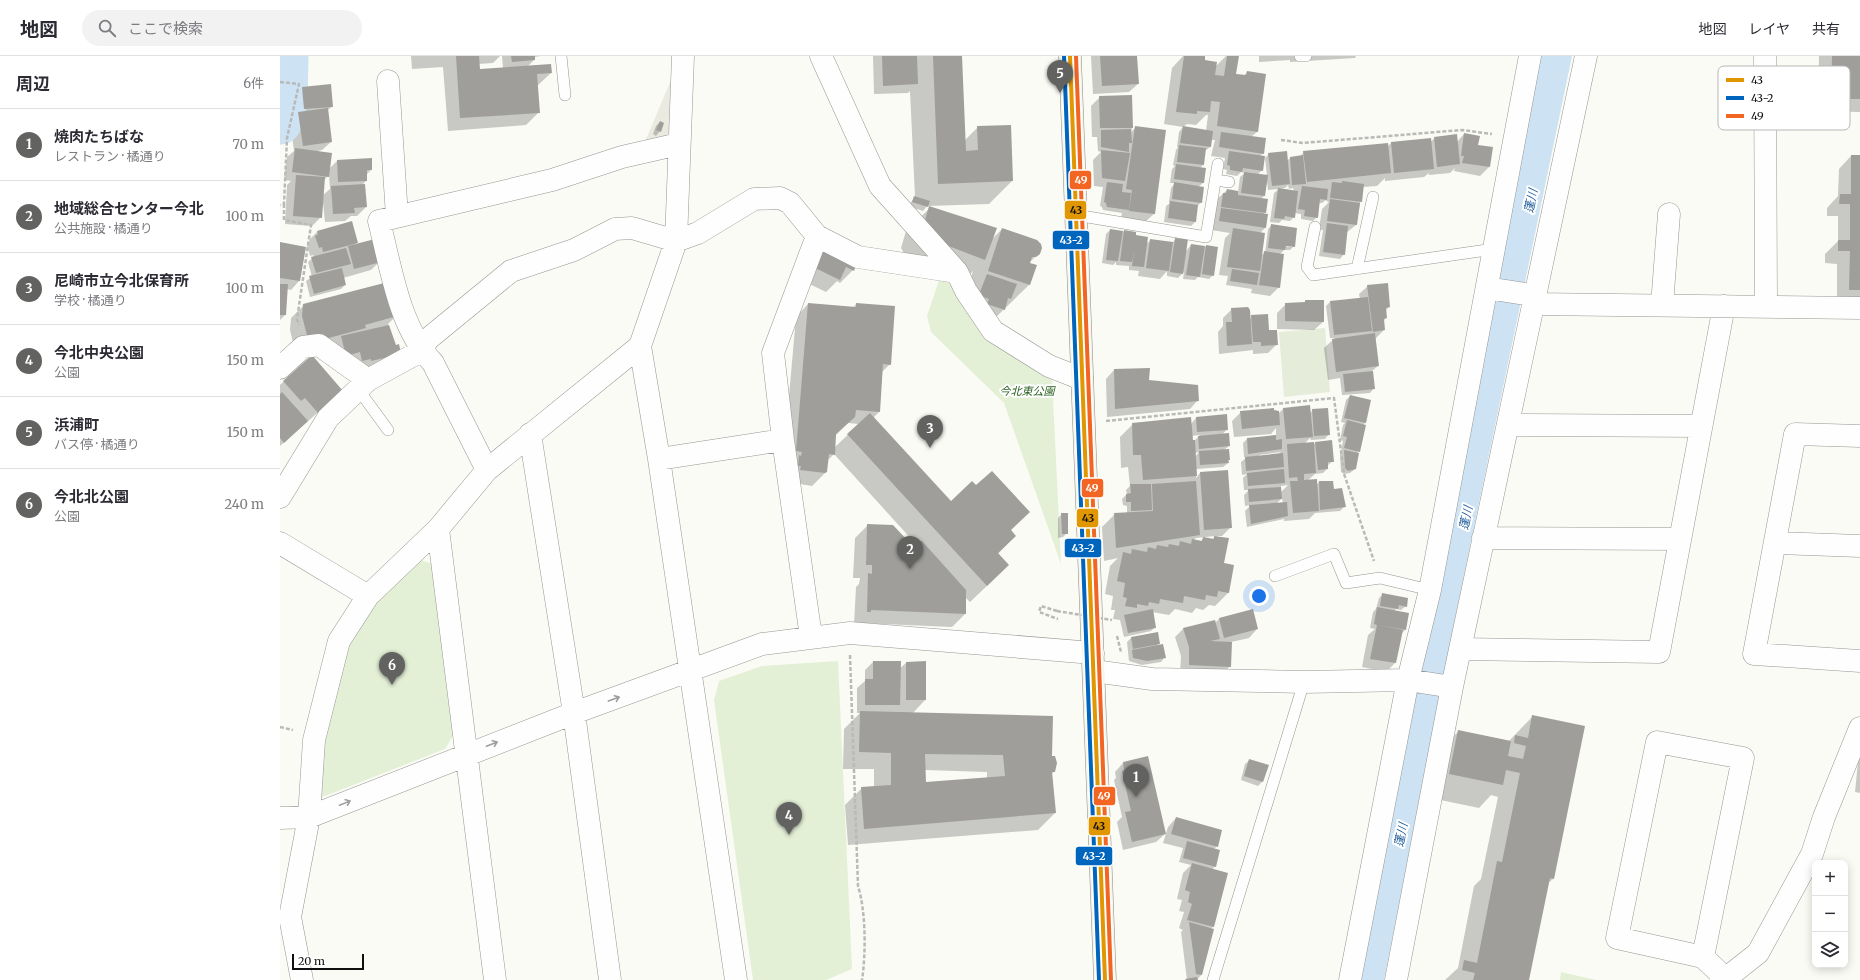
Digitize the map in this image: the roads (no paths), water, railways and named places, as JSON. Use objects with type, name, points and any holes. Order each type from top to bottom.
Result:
[{"type":"street","points":[[682,56],[676,241],[640,346],[659,460],[736,980]]},
{"type":"street","points":[[821,56],[880,186],[957,272],[966,291],[993,331],[1049,366],[1082,379]]},
{"type":"street","points":[[1070,56],[1105,980]]},
{"type":"street","points":[[1350,980],[1430,590],[1489,288],[1494,249],[1530,56]]},
{"type":"street","points":[[1396,980],[1448,687],[1460,649],[1508,425],[1531,298],[1586,56]]},
{"type":"street","points":[[1765,56],[1765,66]]},
{"type":"street","points":[[388,81],[397,216]]},
{"type":"street","points":[[1765,130],[1766,306]]},
{"type":"street","points":[[487,470],[433,363],[421,351],[404,316],[379,221],[552,180],[622,157],[680,144]]},
{"type":"street","points":[[280,497],[328,418],[363,384],[421,351],[428,339],[511,271],[574,250],[616,229],[632,228],[676,241],[698,233],[754,199],[780,198],[790,203],[817,236],[858,257],[957,272]]},
{"type":"street","points":[[1662,305],[1669,214]]},
{"type":"street","points":[[811,637],[783,440],[773,353],[817,236]]},
{"type":"street","points":[[1489,288],[1531,298],[1662,305],[1860,308]]},
{"type":"street","points":[[1460,649],[1659,652],[1724,306]]},
{"type":"street","points":[[280,368],[303,347],[319,345],[363,384]]},
{"type":"street","points":[[302,980],[289,956],[290,917],[309,817],[314,740],[339,641],[368,596],[438,529],[487,470],[640,346]]},
{"type":"street","points":[[1508,425],[1701,426]]},
{"type":"street","points":[[530,434],[574,713],[610,980]]},
{"type":"street","points":[[1860,436],[1795,434],[1754,654],[1860,661]]},
{"type":"street","points":[[659,460],[783,440]]},
{"type":"street","points":[[438,529],[495,980]]},
{"type":"street","points":[[1483,538],[1680,539]]},
{"type":"street","points":[[280,543],[368,596]]},
{"type":"street","points":[[1775,543],[1860,546]]},
{"type":"street","points":[[280,818],[309,817],[466,754],[762,644],[811,637],[850,633],[1093,662],[1152,678],[1304,682],[1411,680],[1448,687]]},
{"type":"street","points":[[1703,957],[1743,758],[1657,742],[1617,938],[1703,957],[1723,979],[1758,954],[1812,854],[1824,817],[1860,728]]},
{"type":"lane","points":[[561,56],[566,95]]},
{"type":"lane","points":[[1300,56],[1306,56]]},
{"type":"lane","points":[[1076,216],[1206,237],[1218,164]]},
{"type":"lane","points":[[1216,180],[1229,182]]},
{"type":"lane","points":[[1357,269],[1373,197]]},
{"type":"lane","points":[[1315,227],[1307,267],[1313,275],[1494,249]]},
{"type":"lane","points":[[363,384],[388,430]]},
{"type":"lane","points":[[1275,576],[1334,554],[1346,583],[1380,578],[1430,590]]},
{"type":"lane","points":[[1213,980],[1304,682]]},
{"type":"water","name":"蓬川","points":[[1541,56],[1572,56],[1454,623],[1384,980],[1359,980]]},
{"type":"waterway","points":[[280,123],[286,101],[287,56]]},
{"type":"place","name":"浜浦町","points":[[1060,93]]},
{"type":"place","name":"尼崎市立今北保育所","points":[[930,448]]},
{"type":"place","name":"地域総合センター今北","points":[[910,569]]},
{"type":"place","name":"今北北公園","points":[[392,685]]},
{"type":"place","name":"焼肉たちばな","points":[[1136,797]]},
{"type":"place","name":"今北中央公園","points":[[789,835]]},
{"type":"park label","name":"今北東公園","points":[[1027,391]]}]
